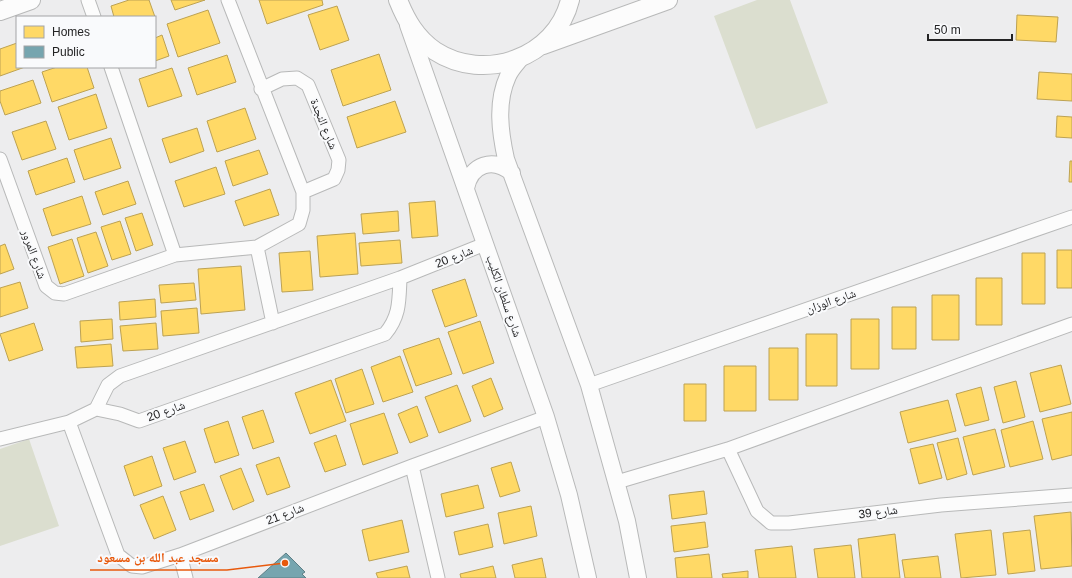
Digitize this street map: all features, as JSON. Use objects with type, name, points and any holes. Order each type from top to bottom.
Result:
[{"type":"main road","points":[[0,11],[32,0]]},
{"type":"main road","points":[[398,0],[414,31],[429,46],[448,58],[462,63],[492,65],[521,58],[540,46],[668,0]]},
{"type":"main road","points":[[540,46],[557,29],[568,8],[570,0]]},
{"type":"street","points":[[88,0],[94,16]]},
{"type":"street","points":[[228,0],[303,192]]},
{"type":"street","name":"شارع سلطان الكليب","points":[[406,18],[546,417],[569,495],[588,578]]},
{"type":"street","points":[[521,58],[509,75],[500,108],[502,144],[590,385],[627,521],[638,578]]},
{"type":"street","points":[[111,68],[175,254]]},
{"type":"street","name":"شارع النجدة","points":[[262,89],[282,79],[297,78],[308,85],[339,160],[338,170],[334,179],[303,192]]},
{"type":"street","name":"شارع المرور","points":[[0,159],[4,182],[46,286],[55,293],[64,294],[175,254],[257,246],[299,224],[303,210],[303,192]]},
{"type":"street","points":[[466,188],[471,174],[484,165],[499,165],[512,173]]},
{"type":"street","name":"شارع الوزان","points":[[590,385],[1072,217]]},
{"type":"street","name":"شارع 20","points":[[400,278],[399,305],[394,323],[385,334],[139,421],[96,409],[108,384],[120,376],[400,278],[485,244]]},
{"type":"street","points":[[257,246],[274,323]]},
{"type":"street","points":[[617,482],[728,449],[1072,324]]},
{"type":"street","points":[[0,439],[69,422],[96,409]]},
{"type":"street","name":"شارع 21","points":[[69,422],[118,555],[132,566],[142,567],[180,555],[412,466],[546,417]]},
{"type":"street","name":"شارع 39","points":[[728,449],[757,511],[771,523],[789,523],[941,504],[1072,494]]},
{"type":"street","points":[[412,466],[438,578]]},
{"type":"street","points":[[180,555],[186,578]]},
{"type":"shaded area","points":[[757,0],[790,0],[828,103],[756,129],[714,16]]},
{"type":"shaded area","points":[[29,439],[59,526],[0,546],[0,449]]},
{"type":"building: Homes","points":[[129,0],[149,0],[155,16],[114,16],[111,6]]},
{"type":"building: Homes","points":[[171,0],[205,0],[175,10]]},
{"type":"building: Homes","points":[[259,0],[322,0],[323,5],[267,24]]},
{"type":"building: Homes","points":[[337,6],[349,40],[320,50],[308,15]]},
{"type":"building: Homes","points":[[208,10],[220,43],[178,57],[167,24]]},
{"type":"building: Homes","points":[[1017,15],[1058,17],[1056,42],[1016,40]]},
{"type":"building: Homes","points":[[162,35],[169,56],[156,61],[156,38]]},
{"type":"building: Homes","points":[[16,43],[16,68],[22,68],[0,76],[0,49]]},
{"type":"building: Homes","points":[[379,54],[391,90],[343,106],[331,70]]},
{"type":"building: Homes","points":[[227,55],[236,82],[197,95],[188,68]]},
{"type":"building: Homes","points":[[54,68],[87,68],[94,88],[52,102],[42,72]]},
{"type":"building: Homes","points":[[172,68],[182,96],[148,107],[139,79]]},
{"type":"building: Homes","points":[[1039,72],[1072,74],[1072,101],[1037,99]]},
{"type":"building: Homes","points":[[33,80],[41,103],[5,115],[0,101],[0,91]]},
{"type":"building: Homes","points":[[96,94],[107,128],[69,140],[58,107]]},
{"type":"building: Homes","points":[[395,101],[406,132],[357,148],[347,117]]},
{"type":"building: Homes","points":[[245,108],[256,139],[217,152],[207,121]]},
{"type":"building: Homes","points":[[1057,116],[1072,117],[1072,138],[1056,137]]},
{"type":"building: Homes","points":[[46,121],[56,149],[22,160],[12,132]]},
{"type":"building: Homes","points":[[197,128],[204,151],[170,163],[162,139]]},
{"type":"building: Homes","points":[[111,138],[121,168],[84,180],[74,150]]},
{"type":"building: Homes","points":[[259,150],[268,174],[233,186],[225,161]]},
{"type":"building: Homes","points":[[67,158],[75,182],[36,195],[28,171]]},
{"type":"building: Homes","points":[[1070,161],[1072,161],[1072,182],[1069,182]]},
{"type":"building: Homes","points":[[216,167],[225,194],[184,207],[175,181]]},
{"type":"building: Homes","points":[[128,181],[136,204],[103,215],[95,192]]},
{"type":"building: Homes","points":[[270,189],[279,215],[244,226],[235,201]]},
{"type":"building: Homes","points":[[82,196],[91,224],[52,236],[43,209]]},
{"type":"building: Homes","points":[[435,201],[438,236],[412,238],[409,203]]},
{"type":"building: Homes","points":[[398,211],[399,231],[363,234],[361,214]]},
{"type":"building: Homes","points":[[142,213],[153,245],[136,251],[125,218]]},
{"type":"building: Homes","points":[[120,221],[131,254],[112,260],[101,227]]},
{"type":"building: Homes","points":[[96,232],[108,266],[88,273],[77,238]]},
{"type":"building: Homes","points":[[355,233],[358,274],[320,277],[317,236]]},
{"type":"building: Homes","points":[[72,239],[84,276],[60,284],[48,247]]},
{"type":"building: Homes","points":[[400,240],[402,263],[361,266],[359,243]]},
{"type":"building: Homes","points":[[5,244],[14,269],[0,274],[0,246]]},
{"type":"building: Homes","points":[[1057,250],[1072,250],[1072,288],[1057,288]]},
{"type":"building: Homes","points":[[310,251],[313,290],[282,292],[279,253]]},
{"type":"building: Homes","points":[[1022,253],[1045,253],[1045,304],[1022,304]]},
{"type":"building: Homes","points":[[241,266],[245,310],[201,314],[198,269]]},
{"type":"building: Homes","points":[[976,278],[1002,278],[1002,325],[976,325]]},
{"type":"building: Homes","points":[[465,279],[477,316],[445,327],[432,290]]},
{"type":"building: Homes","points":[[20,282],[28,308],[0,317],[0,288]]},
{"type":"building: Homes","points":[[194,283],[196,300],[161,303],[159,285]]},
{"type":"building: Homes","points":[[932,295],[959,295],[959,340],[932,340]]},
{"type":"building: Homes","points":[[155,299],[156,317],[120,320],[119,302]]},
{"type":"building: Homes","points":[[892,307],[916,307],[916,349],[892,349]]},
{"type":"building: Homes","points":[[197,308],[199,333],[163,336],[161,311]]},
{"type":"building: Homes","points":[[112,319],[113,339],[81,342],[80,321]]},
{"type":"building: Homes","points":[[851,319],[879,319],[879,369],[851,369]]},
{"type":"building: Homes","points":[[480,321],[494,363],[463,374],[448,332]]},
{"type":"building: Homes","points":[[34,323],[43,350],[9,361],[0,334]]},
{"type":"building: Homes","points":[[156,323],[158,349],[123,351],[120,326]]},
{"type":"building: Homes","points":[[806,334],[837,334],[837,386],[806,386]]},
{"type":"building: Homes","points":[[439,338],[452,374],[416,386],[403,350]]},
{"type":"building: Homes","points":[[111,344],[113,366],[77,368],[75,347]]},
{"type":"building: Homes","points":[[769,348],[798,348],[798,400],[769,400]]},
{"type":"building: Homes","points":[[400,356],[413,392],[383,402],[371,367]]},
{"type":"building: Homes","points":[[1061,365],[1071,404],[1040,412],[1030,373]]},
{"type":"building: Homes","points":[[724,366],[756,366],[756,411],[724,411]]},
{"type":"building: Homes","points":[[362,369],[374,404],[346,413],[335,379]]},
{"type":"building: Homes","points":[[491,378],[503,409],[484,417],[472,386]]},
{"type":"building: Homes","points":[[331,380],[346,421],[310,434],[295,393]]},
{"type":"building: Homes","points":[[1016,381],[1025,417],[1003,423],[994,387]]},
{"type":"building: Homes","points":[[684,384],[706,384],[706,421],[684,421]]},
{"type":"building: Homes","points":[[457,385],[471,421],[439,433],[425,397]]},
{"type":"building: Homes","points":[[981,387],[989,420],[965,426],[956,394]]},
{"type":"building: Homes","points":[[948,400],[956,431],[908,443],[900,412]]},
{"type":"building: Homes","points":[[417,406],[428,436],[410,443],[398,414]]},
{"type":"building: Homes","points":[[263,410],[274,442],[253,449],[242,417]]},
{"type":"building: Homes","points":[[1072,412],[1072,455],[1052,460],[1042,419]]},
{"type":"building: Homes","points":[[384,413],[398,453],[363,465],[350,424]]},
{"type":"building: Homes","points":[[228,421],[239,455],[215,463],[204,429]]},
{"type":"building: Homes","points":[[1033,421],[1043,459],[1010,467],[1001,430]]},
{"type":"building: Homes","points":[[995,429],[1005,467],[973,475],[963,437]]},
{"type":"building: Homes","points":[[336,435],[346,465],[325,472],[314,443]]},
{"type":"building: Homes","points":[[958,438],[967,474],[947,480],[937,443]]},
{"type":"building: Homes","points":[[185,441],[196,472],[174,480],[163,448]]},
{"type":"building: Homes","points":[[933,444],[942,478],[919,484],[910,449]]},
{"type":"building: Homes","points":[[152,456],[162,486],[134,496],[124,466]]},
{"type":"building: Homes","points":[[279,457],[290,487],[267,495],[256,465]]},
{"type":"building: Homes","points":[[511,462],[520,491],[500,497],[491,468]]},
{"type":"building: Homes","points":[[241,468],[254,501],[233,510],[220,476]]},
{"type":"building: Homes","points":[[204,484],[214,511],[190,520],[180,492]]},
{"type":"building: Homes","points":[[478,485],[484,508],[446,517],[441,494]]},
{"type":"building: Homes","points":[[704,491],[707,514],[672,519],[669,495]]},
{"type":"building: Homes","points":[[163,496],[176,530],[154,539],[140,505]]},
{"type":"building: Homes","points":[[531,506],[537,536],[504,544],[498,513]]},
{"type":"building: Homes","points":[[1071,512],[1072,566],[1041,569],[1034,516]]},
{"type":"building: Homes","points":[[402,520],[409,552],[369,561],[362,530]]},
{"type":"building: Homes","points":[[705,522],[708,547],[674,552],[671,526]]},
{"type":"building: Homes","points":[[488,524],[493,547],[459,555],[454,532]]},
{"type":"building: Homes","points":[[991,530],[996,575],[961,578],[955,534]]},
{"type":"building: Homes","points":[[1030,530],[1035,571],[1008,574],[1003,533]]},
{"type":"building: Homes","points":[[895,534],[900,578],[862,578],[858,539]]},
{"type":"building: Homes","points":[[851,545],[855,578],[818,578],[814,549]]},
{"type":"building: Homes","points":[[792,546],[796,578],[759,578],[755,550]]},
{"type":"building: Homes","points":[[709,554],[712,578],[677,578],[675,558]]},
{"type":"building: Homes","points":[[938,556],[941,578],[905,578],[902,560]]},
{"type":"building: Homes","points":[[542,558],[546,578],[515,578],[512,565]]},
{"type":"building: Homes","points":[[407,566],[410,578],[378,578],[376,573]]},
{"type":"building: Homes","points":[[493,566],[496,578],[461,578],[460,574]]},
{"type":"building: Homes","points":[[748,571],[748,578],[723,578],[722,574]]},
{"type":"building: Public","points":[[286,553],[305,572],[302,574],[306,578],[258,578]]},
{"type":"place","name":"مسجد عبد الله بن مسعود","points":[[285,563]]}]
